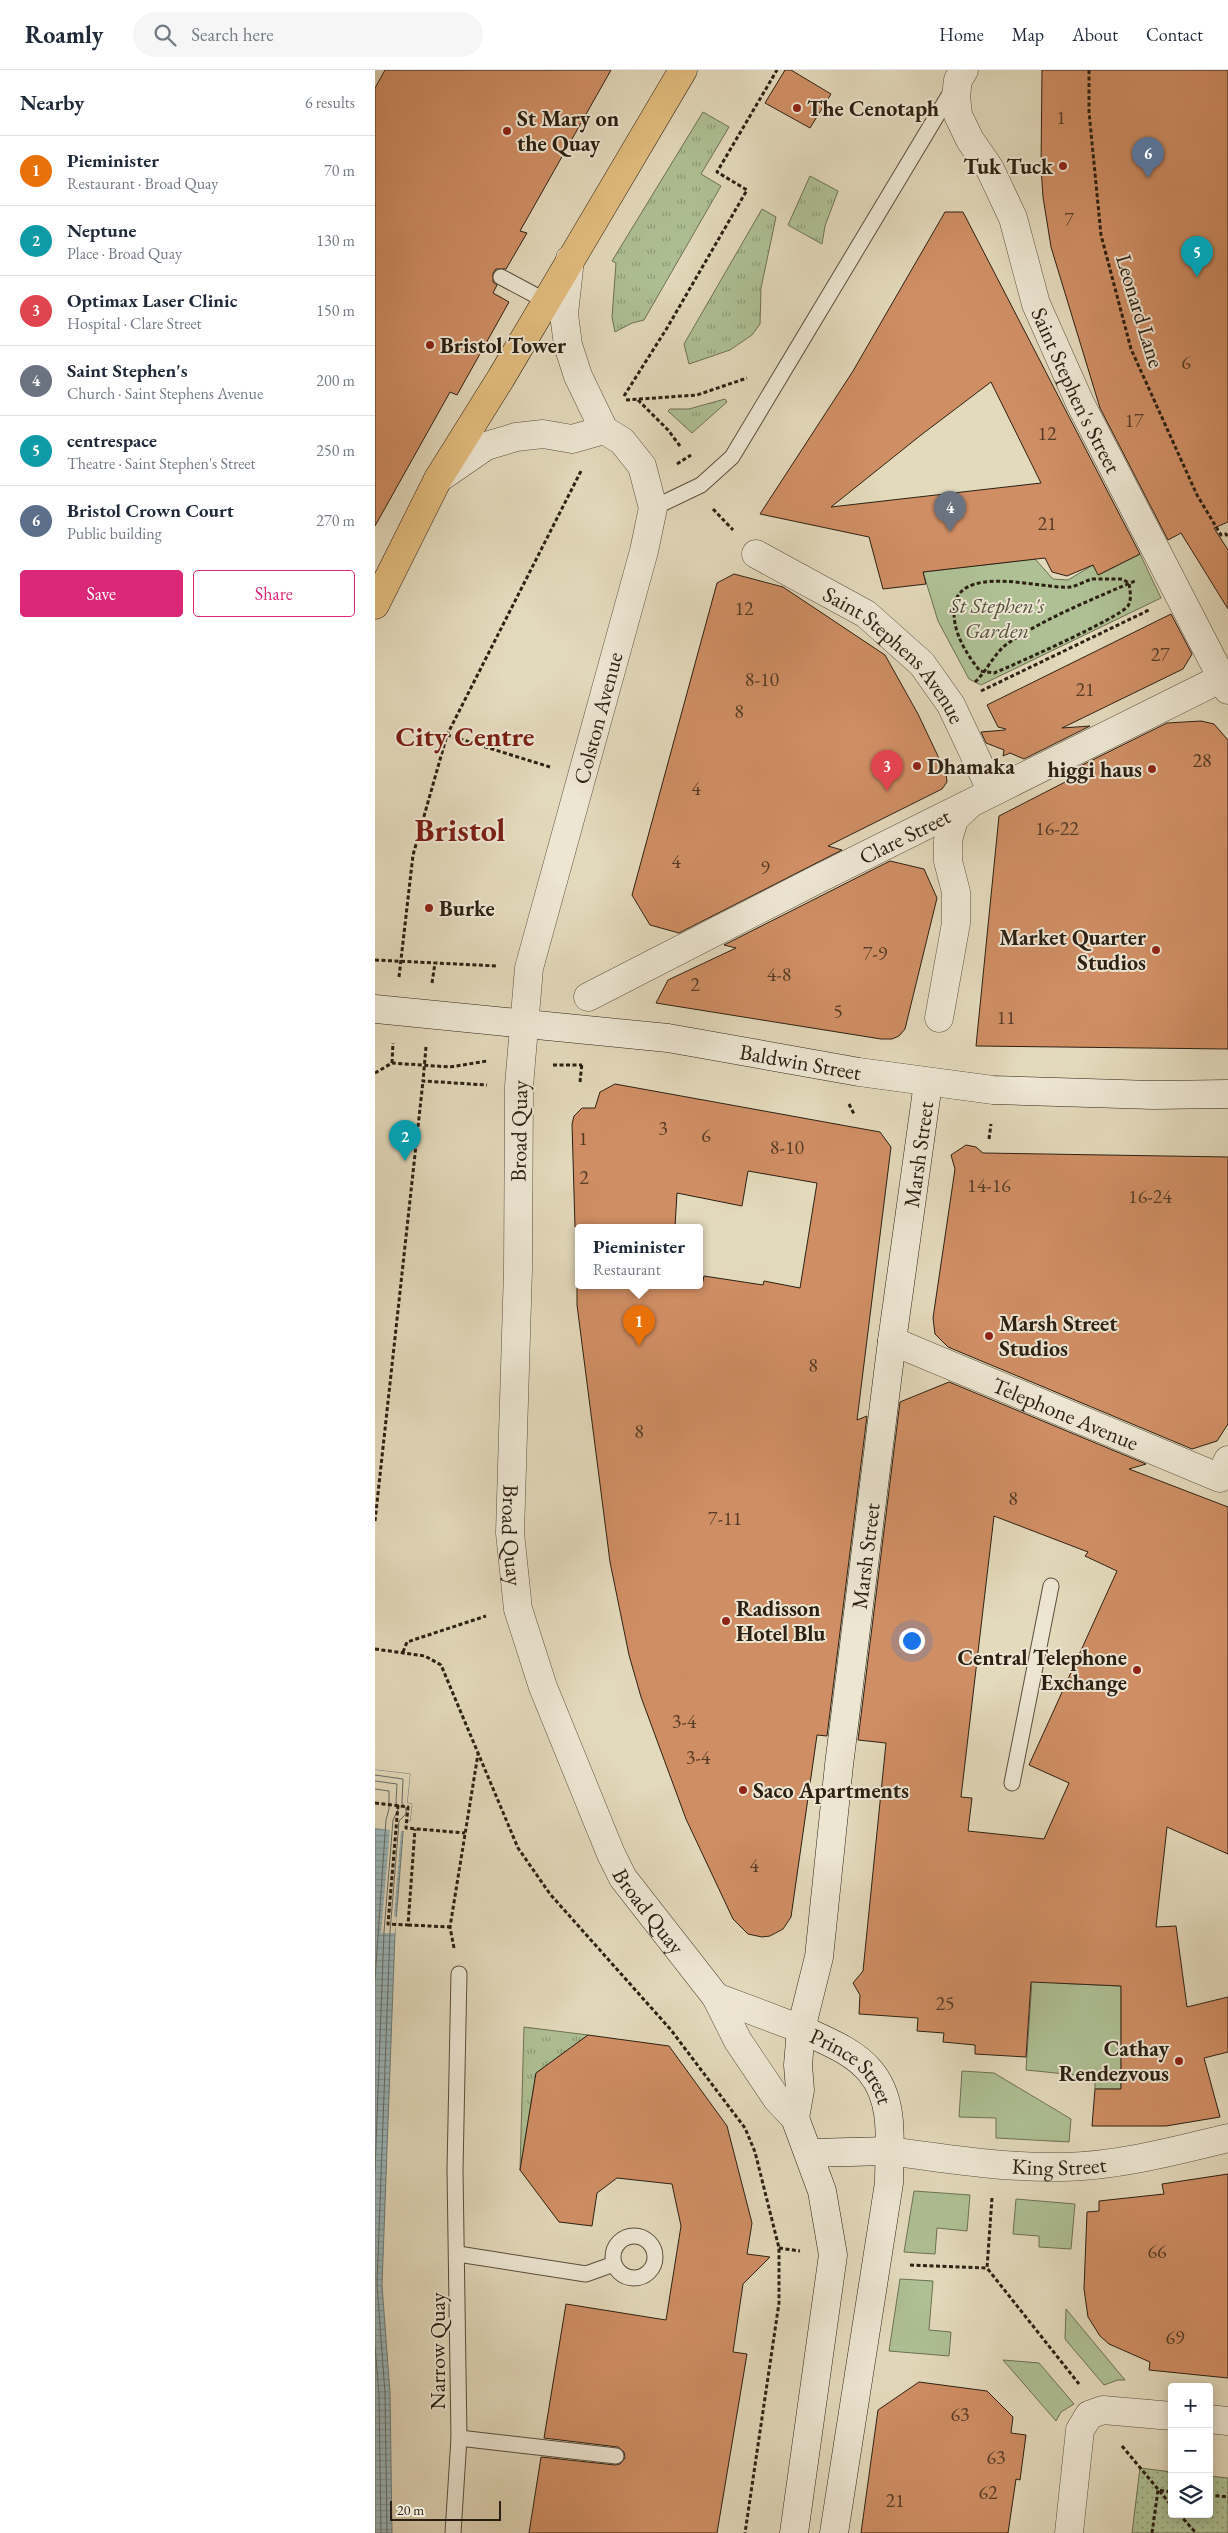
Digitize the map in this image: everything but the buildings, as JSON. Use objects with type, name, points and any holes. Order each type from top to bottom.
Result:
[{"type":"main road","name":"Colston Avenue","points":[[570,259],[683,70]]},
{"type":"main road","points":[[375,605],[438,479],[497,386],[570,259]]},
{"type":"street","name":"Saint Stephen's Street","points":[[961,75],[956,96],[958,116],[970,140],[991,169],[1013,218],[1036,304],[1080,403],[1226,681]]},
{"type":"street","name":"Colston Avenue","points":[[523,1022],[529,968],[644,551],[653,508],[642,466],[622,441],[604,430],[578,376],[568,344],[564,314],[570,259]]},
{"type":"street","points":[[438,479],[486,446],[516,437],[543,434],[572,439],[604,430]]},
{"type":"street","name":"Saint Stephens Avenue","points":[[756,554],[866,614],[922,664],[951,705],[981,798]]},
{"type":"street","name":"Clare Street","points":[[588,996],[981,798],[1226,681]]},
{"type":"street","points":[[939,1018],[956,923],[956,892],[948,861],[948,840],[954,819],[981,798]]},
{"type":"street","name":"Baldwin Street","points":[[375,1009],[523,1022],[668,1038],[928,1083],[1003,1091],[1153,1095],[1228,1094]]},
{"type":"street","name":"Broad Quay","points":[[523,1022],[519,1086],[518,1270],[510,1533],[518,1609],[543,1687],[623,1878],[716,1997],[738,2041],[777,2099],[795,2118]]},
{"type":"street","name":"Marsh Street","points":[[801,2029],[819,1957],[839,1765],[892,1341],[928,1083]]},
{"type":"street","name":"Telephone Avenue","points":[[892,1341],[1220,1478],[1228,1460]]},
{"type":"street","points":[[716,1997],[801,2029]]},
{"type":"street","name":"Prince Street","points":[[795,2118],[800,2090],[798,2065],[801,2029],[847,2052],[870,2070],[882,2088],[890,2131],[889,2183],[834,2533]]},
{"type":"street","points":[[794,2533],[833,2256],[822,2191],[810,2153],[795,2118]]},
{"type":"street","name":"King Street","points":[[810,2153],[889,2151],[994,2165],[1064,2167],[1121,2162],[1228,2138]]},
{"type":"street","points":[[1069,2533],[1080,2430],[1083,2423],[1095,2411],[1168,2416]]},
{"type":"street","points":[[1213,2419],[1228,2420]]},
{"type":"lane","points":[[653,508],[701,485],[732,457],[961,75]]},
{"type":"lane","points":[[501,277],[546,301]]},
{"type":"lane","points":[[1012,1783],[1051,1586]]},
{"type":"lane","name":"Narrow Quay","points":[[453,2533],[459,2438],[458,2254],[455,2170],[459,1974]]},
{"type":"lane","points":[[458,2254],[586,2274],[613,2264]]},
{"type":"lane","points":[[459,2438],[616,2456]]},
{"type":"path","points":[[749,377],[697,394],[621,401],[667,328],[747,190],[717,172],[777,70]]},
{"type":"path","name":"Leonard Lane","points":[[1089,70],[1089,112],[1101,235],[1131,349],[1197,495],[1221,535],[1226,534],[1228,537]]},
{"type":"path","points":[[637,400],[668,430],[679,446]]},
{"type":"path","points":[[399,979],[413,854],[447,735],[583,469]]},
{"type":"path","points":[[951,705],[986,672],[1005,645],[1079,605],[1165,567]]},
{"type":"path","points":[[1091,578],[1122,578],[1129,584],[1131,600],[1127,608],[1016,664],[994,673],[980,671],[969,658],[957,632],[954,620],[953,603],[961,593],[975,585],[993,580],[1071,587],[1091,578]]},
{"type":"path","points":[[951,705],[1155,607]]},
{"type":"path","points":[[447,735],[581,778]]},
{"type":"path","points":[[375,960],[503,966]]},
{"type":"path","points":[[431,991],[435,963]]},
{"type":"path","points":[[392,1063],[394,1040]]},
{"type":"path","points":[[375,1521],[427,1042]]},
{"type":"path","points":[[375,1073],[392,1063],[450,1067],[480,1061],[494,1062]]},
{"type":"path","points":[[423,1081],[491,1085]]},
{"type":"path","points":[[403,1652],[407,1642],[487,1616]]},
{"type":"path","points":[[375,1649],[425,1656],[441,1665],[518,1848],[550,1894],[671,2030],[745,2128],[765,2189],[779,2248],[777,2319],[745,2533]]},
{"type":"path","points":[[459,1974],[450,1927],[478,1754]]},
{"type":"path","points":[[375,1803],[408,1807],[406,1828],[465,1833]]},
{"type":"path","points":[[397,1805],[388,1924],[450,1927]]},
{"type":"path","points":[[408,1925],[415,1829]]},
{"type":"path","points":[[994,2165],[987,2268],[1088,2395],[1095,2411],[1168,2501]]},
{"type":"path","points":[[779,2248],[806,2251]]},
{"type":"path","points":[[903,2265],[987,2268]]},
{"type":"path","points":[[1158,2490],[1168,2491]]},
{"type":"path","points":[[1152,2533],[1158,2490]]},
{"type":"path","points":[[1213,2496],[1228,2498]]},
{"type":"path","points":[[1183,2518],[1196,2533]]},
{"type":"green space","points":[[703,112],[729,127],[701,174],[721,186],[644,320],[632,323],[615,332],[612,317],[616,263],[612,261]]},
{"type":"green space","points":[[810,176],[838,191],[825,226],[822,244],[788,225]]},
{"type":"green space","points":[[762,209],[776,217],[761,288],[760,324],[752,335],[730,350],[689,364],[684,344]]},
{"type":"green space","points":[[725,399],[727,402],[692,433],[668,411],[670,409],[689,409]]},
{"type":"green space","name":"St Stephen's Garden","points":[[1140,554],[1161,598],[981,685],[969,679],[938,621],[923,572],[1035,559],[1053,579],[1068,580],[1093,565],[1099,575]]},
{"type":"green space","points":[[1034,1950],[1055,1952],[1055,1983],[1121,1986],[1121,2089],[1095,2089],[1095,2077],[1026,2070]]},
{"type":"green space","points":[[524,2027],[588,2035],[536,2073],[520,2170]]},
{"type":"green space","points":[[962,2071],[994,2073],[1071,2119],[1069,2142],[996,2138],[996,2118],[959,2117]]},
{"type":"green space","points":[[914,2191],[970,2195],[967,2231],[937,2228],[935,2254],[904,2252]]},
{"type":"green space","points":[[1016,2199],[1075,2204],[1071,2249],[1039,2247],[1039,2236],[1013,2234]]},
{"type":"green space","points":[[900,2279],[933,2281],[929,2330],[951,2332],[949,2356],[889,2351]]},
{"type":"green space","points":[[1066,2309],[1125,2380],[1118,2380],[1104,2385],[1065,2339]]},
{"type":"green space","points":[[1003,2360],[1039,2363],[1074,2404],[1061,2412],[1056,2421]]},
{"type":"green space","points":[[1140,2468],[1168,2472],[1168,2518],[1213,2518],[1213,2476],[1228,2478],[1228,2533],[1132,2533]]},
{"type":"water","points":[[375,1770],[410,1774],[407,1803],[412,1804],[410,1821],[404,1821],[395,1933],[382,2285],[390,2393],[392,2533],[375,2533]]},
{"type":"pier","points":[[375,1770],[410,1774],[407,1803],[412,1804],[410,1821],[405,1820],[404,1831],[401,1831],[394,1916],[397,1917],[395,1933],[381,1933],[390,1830],[375,1828]]},
{"type":"place","name":"The Cenotaph","points":[[797,108]]},
{"type":"place","name":"St Mary on the Quay","points":[[507,131]]},
{"type":"place","name":"Tuk Tuck","points":[[1063,166]]},
{"type":"place","name":"Bristol Crown Court","points":[[1148,178]]},
{"type":"place","name":"centrespace","points":[[1197,277]]},
{"type":"place","name":"Bristol Tower","points":[[430,345]]},
{"type":"place","name":"Saint Stephen's","points":[[950,532]]},
{"type":"place","name":"Dhamaka","points":[[917,766]]},
{"type":"place","name":"higgi haus","points":[[1152,769]]},
{"type":"place","name":"Optimax Laser Clinic","points":[[887,791]]},
{"type":"place","name":"Burke","points":[[429,908]]},
{"type":"place","name":"Market Quarter Studios","points":[[1156,950]]},
{"type":"place","name":"Neptune","points":[[405,1161]]},
{"type":"place","name":"Marsh Street Studios","points":[[989,1336]]},
{"type":"place","name":"Pieminister","points":[[639,1346]]},
{"type":"place","name":"Radisson Hotel Blu","points":[[726,1621]]},
{"type":"place","name":"Central Telephone Exchange","points":[[1137,1670]]},
{"type":"place","name":"Saco Apartments","points":[[743,1790]]},
{"type":"place","name":"Cathay Rendezvous","points":[[1179,2061]]},
{"type":"district","name":"City Centre","points":[[465,736]]},
{"type":"district","name":"Bristol","points":[[460,830]]}]
